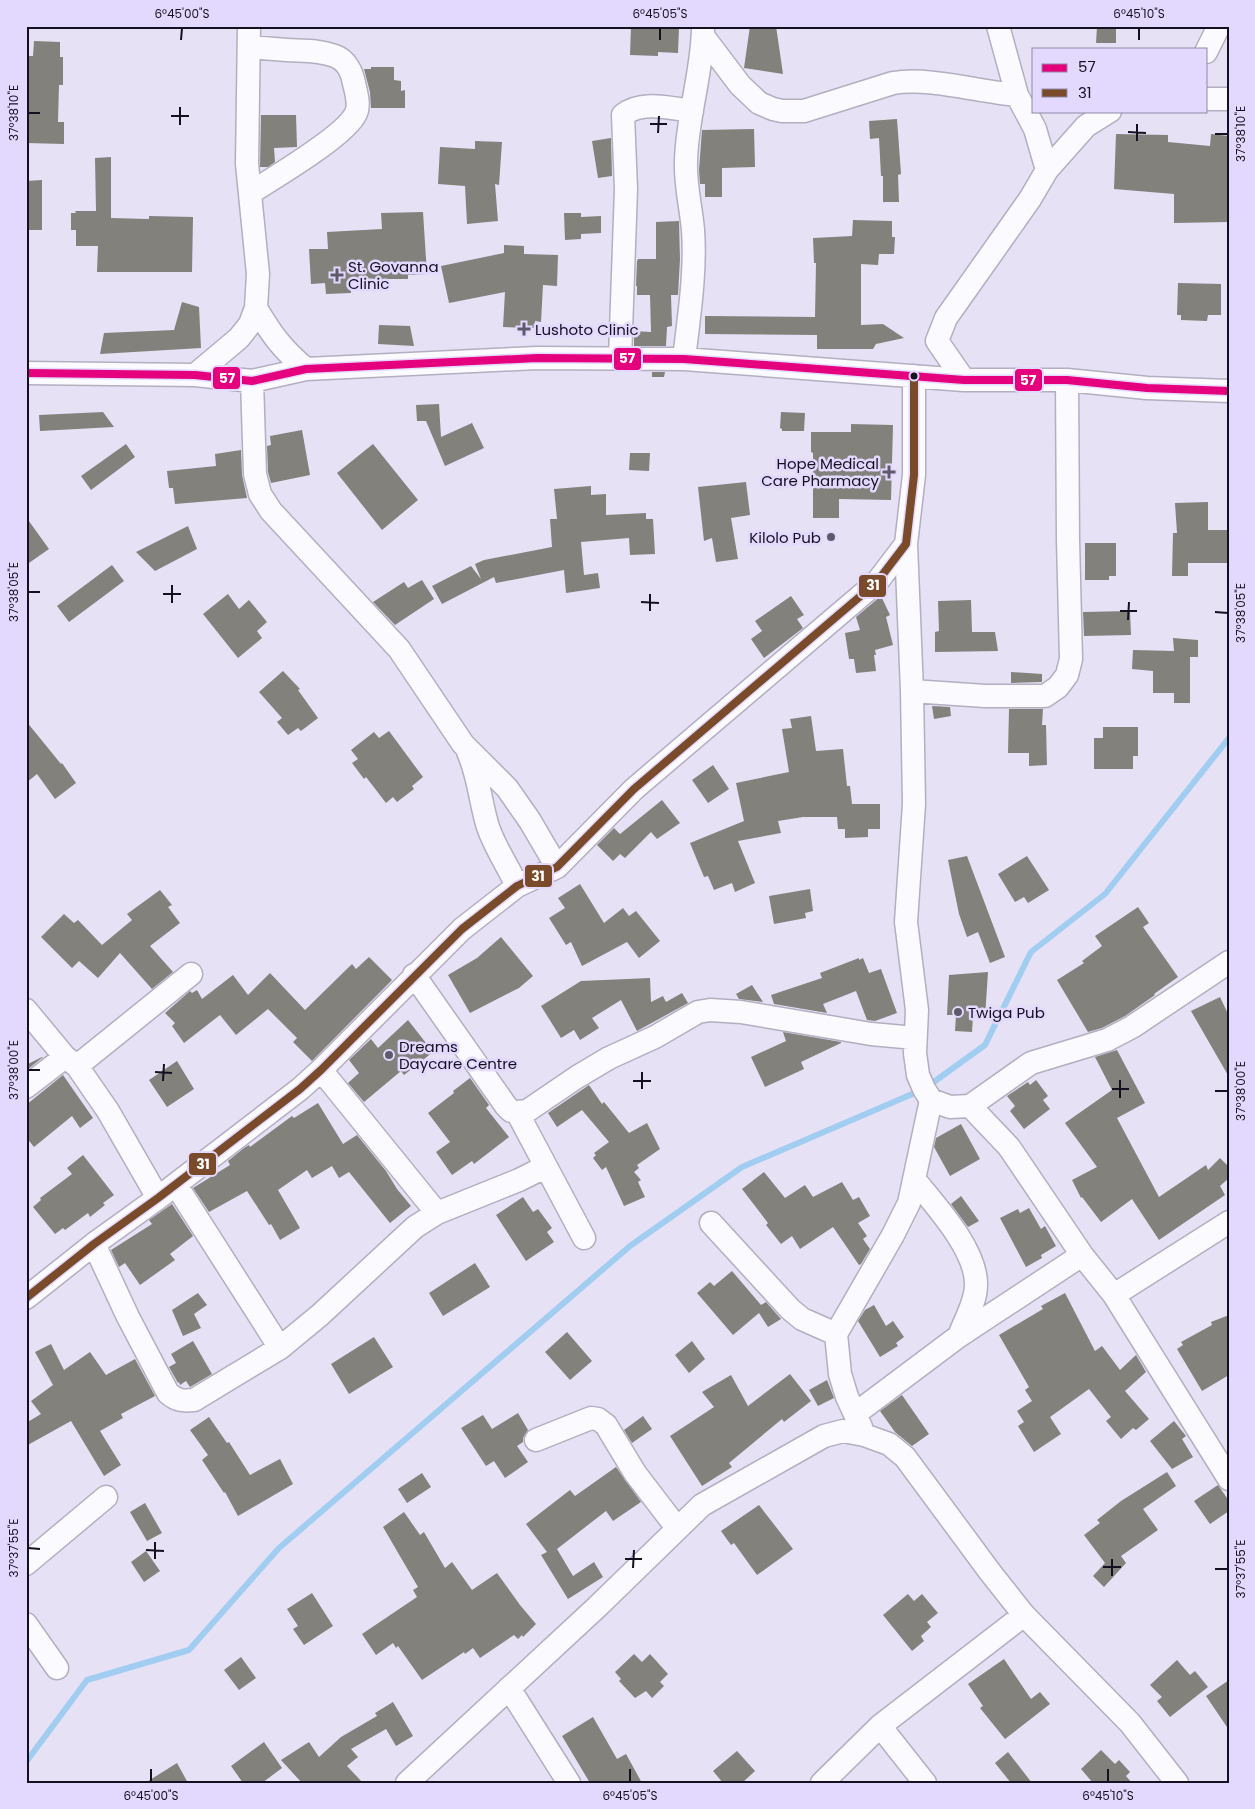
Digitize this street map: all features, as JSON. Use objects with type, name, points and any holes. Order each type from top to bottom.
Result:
[{"type":"street","points":[[998,26],[1017,95],[1035,129],[1047,170]]},
{"type":"street","points":[[1208,48],[1219,26]]},
{"type":"street","points":[[703,31],[740,85],[759,103],[782,111],[804,111],[903,81],[1017,95]]},
{"type":"street","points":[[684,359],[693,266],[693,230],[687,190],[687,134],[703,31]]},
{"type":"street","points":[[195,374],[239,338],[250,324],[256,308],[258,274],[247,164],[249,36],[338,57],[350,71],[354,81],[357,104],[356,113],[347,125],[329,140],[250,193]]},
{"type":"street","points":[[1208,99],[1229,99]]},
{"type":"street","points":[[620,359],[626,188],[623,115],[635,108],[653,106],[692,111]]},
{"type":"street","points":[[964,380],[937,341],[946,318],[1030,199],[1047,170],[1086,126],[1108,112]]},
{"type":"street","points":[[256,308],[272,335],[286,353],[306,369]]},
{"type":"street","points":[[26,373],[195,374],[252,381],[306,369],[537,358],[684,359],[964,380],[1067,380],[1147,388],[1229,391]]},
{"type":"street","points":[[914,376],[914,475],[906,544],[914,804],[906,922],[917,1010],[915,1053],[918,1075],[924,1089],[931,1100],[950,1107],[970,1106],[1031,1062],[1107,1040],[1132,1027],[1229,962]]},
{"type":"street","points":[[912,691],[985,696],[1045,696],[1058,687],[1067,675],[1071,659],[1067,380]]},
{"type":"street","points":[[252,381],[255,474],[260,494],[272,511],[399,648],[464,744],[475,767],[488,828],[518,886]]},
{"type":"street","points":[[26,1298],[94,1244],[176,1185],[292,1095],[321,1070],[462,929],[518,886],[557,867],[634,789],[877,582],[906,544]]},
{"type":"street","points":[[464,744],[507,788],[530,821],[557,867]]},
{"type":"street","points":[[26,1087],[71,1062],[191,974]]},
{"type":"street","points":[[414,975],[506,1106],[511,1111],[517,1112],[527,1111],[609,1058],[655,1037],[698,1012],[710,1010],[741,1012],[871,1034],[915,1038]]},
{"type":"street","points":[[26,1010],[71,1062],[108,1112],[158,1198]]},
{"type":"street","points":[[321,1070],[437,1213]]},
{"type":"street","points":[[864,1435],[847,1397],[840,1374],[836,1334],[902,1219],[909,1203],[931,1100]]},
{"type":"street","points":[[970,1106],[1009,1147],[1082,1255],[1114,1295],[1226,1466]]},
{"type":"street","points":[[517,1112],[584,1238]]},
{"type":"street","points":[[94,1244],[132,1325],[168,1393],[182,1401],[194,1400],[280,1348],[320,1315],[415,1227],[437,1213],[519,1180],[545,1167]]},
{"type":"street","points":[[914,1179],[954,1229],[966,1250],[973,1268],[976,1285],[974,1296],[959,1336]]},
{"type":"street","points":[[176,1185],[280,1348]]},
{"type":"street","points":[[1114,1295],[1229,1222]]},
{"type":"street","points":[[711,1223],[790,1309],[802,1319],[836,1334]]},
{"type":"street","points":[[854,1414],[959,1336],[1082,1255]]},
{"type":"street","points":[[536,1440],[590,1418],[598,1419],[606,1425],[635,1473],[677,1528]]},
{"type":"street","points":[[407,1783],[597,1607],[702,1505],[824,1436],[843,1431],[864,1435],[889,1444],[905,1458],[990,1572],[1024,1614],[1130,1724],[1177,1783]]},
{"type":"street","points":[[26,1564],[106,1497]]},
{"type":"street","points":[[822,1783],[880,1726],[1024,1614]]},
{"type":"street","points":[[26,1624],[57,1668]]},
{"type":"street","points":[[509,1688],[569,1783]]},
{"type":"street","points":[[880,1726],[925,1783]]},
{"type":"building","points":[[631,26],[679,28],[678,53],[658,52],[658,56],[630,55]]},
{"type":"building","points":[[750,26],[776,26],[783,74],[744,68]]},
{"type":"building","points":[[1097,26],[1116,26],[1116,43],[1096,43]]},
{"type":"building","points":[[34,41],[60,42],[60,57],[63,57],[63,85],[59,85],[58,122],[64,122],[64,144],[26,143],[28,84],[26,83],[26,56],[33,56]]},
{"type":"building","points":[[371,67],[394,67],[394,80],[401,81],[401,91],[405,90],[405,108],[371,108],[370,92],[364,69],[371,69]]},
{"type":"building","points":[[261,115],[296,115],[297,147],[274,148],[275,162],[268,167],[260,167]]},
{"type":"building","points":[[897,119],[901,174],[898,175],[899,202],[883,202],[883,176],[881,176],[879,138],[870,139],[869,121]]},
{"type":"building","points":[[754,129],[755,167],[722,168],[722,197],[705,197],[705,184],[700,184],[699,170],[702,130]]},
{"type":"building","points":[[1116,134],[1168,135],[1168,142],[1210,146],[1211,134],[1229,136],[1228,222],[1174,223],[1174,194],[1114,189]]},
{"type":"building","points":[[611,138],[612,176],[598,178],[592,141]]},
{"type":"building","points":[[475,141],[502,142],[499,185],[495,184],[498,221],[467,224],[465,186],[438,184],[440,147],[475,149]]},
{"type":"building","points":[[111,157],[111,218],[149,219],[149,216],[193,217],[192,272],[97,272],[98,246],[76,246],[76,230],[71,230],[71,213],[76,213],[75,211],[96,211],[95,158]]},
{"type":"building","points":[[42,180],[42,230],[26,230],[26,181]]},
{"type":"building","points":[[423,212],[427,274],[408,275],[408,279],[351,279],[351,293],[326,294],[325,283],[311,284],[309,249],[328,249],[327,232],[382,229],[381,213]]},
{"type":"building","points":[[564,213],[581,213],[581,217],[601,216],[601,233],[581,234],[581,239],[565,240]]},
{"type":"building","points":[[853,220],[892,221],[892,237],[895,237],[894,254],[879,254],[878,265],[861,264],[861,325],[883,324],[904,338],[876,344],[873,349],[817,349],[817,335],[705,334],[705,316],[815,317],[816,263],[814,263],[813,238],[852,236]]},
{"type":"building","points":[[679,221],[680,259],[678,295],[671,295],[672,326],[667,327],[666,346],[634,346],[634,331],[651,332],[650,295],[637,295],[637,261],[638,259],[656,259],[656,222]]},
{"type":"building","points":[[504,245],[524,246],[524,254],[558,255],[557,286],[543,285],[541,322],[535,321],[535,328],[503,327],[505,292],[449,303],[441,266],[504,253]]},
{"type":"building","points":[[1178,283],[1221,284],[1221,315],[1208,315],[1207,321],[1181,320],[1181,315],[1177,315]]},
{"type":"building","points":[[182,302],[199,307],[201,348],[100,354],[104,333],[174,330]]},
{"type":"building","points":[[379,325],[410,326],[414,346],[378,344]]},
{"type":"building","points":[[652,372],[665,372],[664,377],[652,377]]},
{"type":"building","points":[[439,404],[441,437],[472,423],[484,448],[445,466],[426,421],[417,421],[416,405]]},
{"type":"building","points":[[103,412],[114,427],[40,431],[39,415]]},
{"type":"building","points":[[781,412],[805,413],[804,431],[782,431],[780,428]]},
{"type":"building","points":[[851,424],[893,425],[891,500],[839,499],[839,518],[813,518],[813,453],[811,452],[811,432],[851,432]]},
{"type":"building","points":[[302,430],[310,475],[271,483],[268,472],[267,446],[271,445],[270,436]]},
{"type":"building","points":[[126,444],[135,457],[91,490],[81,476]]},
{"type":"building","points":[[373,444],[418,500],[382,530],[337,473]]},
{"type":"building","points":[[241,450],[242,475],[247,498],[175,504],[173,488],[169,488],[167,471],[216,466],[215,454]]},
{"type":"building","points":[[630,453],[650,453],[649,471],[629,470]]},
{"type":"building","points":[[746,482],[750,515],[731,518],[738,559],[716,562],[712,538],[704,541],[698,487]]},
{"type":"building","points":[[591,486],[591,495],[606,494],[606,515],[646,513],[646,519],[653,519],[655,554],[630,555],[629,538],[581,542],[584,575],[598,573],[600,588],[566,593],[564,570],[496,583],[494,577],[442,604],[432,586],[471,566],[481,579],[475,564],[484,560],[552,547],[550,519],[557,519],[554,489]]},
{"type":"building","points":[[1208,502],[1208,530],[1229,530],[1229,563],[1188,563],[1188,576],[1172,576],[1173,533],[1177,533],[1175,503]]},
{"type":"building","points":[[26,517],[49,549],[26,565]]},
{"type":"building","points":[[188,526],[197,549],[155,571],[136,552]]},
{"type":"building","points":[[1085,543],[1116,543],[1116,576],[1109,576],[1109,580],[1085,580]]},
{"type":"building","points":[[112,565],[124,581],[69,622],[57,606]]},
{"type":"building","points":[[422,580],[434,599],[395,625],[373,602],[404,582],[408,588]]},
{"type":"building","points":[[228,594],[239,609],[249,600],[267,622],[257,631],[262,638],[238,658],[203,614]]},
{"type":"building","points":[[791,596],[804,615],[797,619],[803,628],[764,658],[751,639],[762,631],[755,621]]},
{"type":"building","points":[[881,596],[890,615],[886,617],[893,645],[875,650],[876,671],[856,673],[854,659],[849,659],[845,633],[860,630],[856,617]]},
{"type":"building","points":[[971,600],[972,632],[995,632],[998,651],[935,652],[935,632],[939,631],[938,601]]},
{"type":"building","points":[[1130,611],[1131,635],[1084,636],[1083,612]]},
{"type":"building","points":[[1173,638],[1198,640],[1198,657],[1190,657],[1190,703],[1174,703],[1174,693],[1153,693],[1153,671],[1132,669],[1133,650],[1174,651]]},
{"type":"building","points":[[283,671],[300,689],[298,690],[318,718],[301,731],[298,728],[288,735],[277,722],[282,718],[259,692]]},
{"type":"building","points":[[1011,672],[1042,674],[1042,682],[1011,683]]},
{"type":"building","points":[[932,706],[950,707],[951,716],[934,719]]},
{"type":"building","points":[[1009,709],[1043,709],[1042,725],[1046,725],[1047,765],[1029,766],[1029,753],[1008,753]]},
{"type":"building","points":[[811,716],[816,751],[843,749],[847,786],[850,786],[852,804],[880,804],[880,829],[868,829],[868,837],[845,838],[845,829],[838,829],[837,817],[803,817],[778,821],[781,833],[738,841],[755,883],[735,892],[732,883],[714,890],[708,876],[704,877],[690,843],[744,821],[736,783],[789,772],[782,729],[792,728],[790,719]]},
{"type":"building","points":[[26,721],[62,763],[76,783],[55,799],[37,774],[26,783]]},
{"type":"building","points":[[1103,727],[1138,727],[1138,756],[1133,756],[1133,769],[1094,769],[1094,738],[1103,738]]},
{"type":"building","points":[[389,731],[423,777],[412,786],[414,789],[397,802],[393,797],[386,803],[366,777],[364,779],[352,763],[358,759],[351,750],[374,732],[379,738]]},
{"type":"building","points":[[713,765],[729,789],[708,803],[692,780]]},
{"type":"building","points":[[662,800],[680,823],[657,839],[651,832],[625,858],[620,854],[613,861],[597,845],[614,828],[620,834]]},
{"type":"building","points":[[967,856],[1005,957],[990,963],[978,932],[967,937],[959,914],[948,860]]},
{"type":"building","points":[[1027,856],[1049,890],[1028,903],[1024,897],[1015,902],[998,874]]},
{"type":"building","points":[[580,884],[604,923],[623,908],[629,916],[636,911],[660,941],[639,958],[627,942],[582,966],[571,942],[566,945],[549,918],[565,908],[558,898]]},
{"type":"building","points":[[810,889],[813,911],[805,913],[806,918],[774,924],[769,896]]},
{"type":"building","points":[[160,890],[172,905],[168,907],[180,923],[150,946],[173,972],[152,989],[120,953],[98,978],[79,961],[72,968],[41,937],[64,914],[74,923],[78,920],[102,945],[132,920],[127,914]]},
{"type":"building","points":[[1138,907],[1149,923],[1143,927],[1178,977],[1125,1016],[1102,1028],[1088,1032],[1057,980],[1084,963],[1082,961],[1102,946],[1095,936]]},
{"type":"building","points":[[501,937],[533,976],[519,988],[470,1013],[448,975],[477,958]]},
{"type":"building","points":[[369,957],[392,980],[312,1061],[293,1042],[297,1038],[268,1009],[236,1035],[220,1015],[184,1043],[172,1026],[175,1023],[165,1013],[190,991],[192,993],[197,990],[202,999],[233,975],[248,995],[270,973],[305,1010],[352,964],[356,969]]},
{"type":"building","points":[[859,958],[859,960],[863,958],[869,973],[881,969],[897,1013],[875,1021],[867,1020],[856,991],[823,1004],[827,1013],[774,1004],[771,995],[822,978],[820,973]]},
{"type":"building","points":[[988,972],[985,1017],[973,1016],[972,1032],[955,1031],[956,1015],[947,1015],[949,975]]},
{"type":"building","points":[[650,978],[651,1002],[663,996],[666,1002],[682,993],[688,1003],[637,1031],[621,1000],[592,1018],[599,1028],[580,1040],[574,1030],[561,1038],[541,1006],[581,981]]},
{"type":"building","points":[[752,985],[763,1002],[739,999],[736,994]]},
{"type":"building","points":[[1220,997],[1229,1016],[1229,1077],[1191,1011]]},
{"type":"building","points":[[408,1020],[433,1052],[404,1075],[401,1071],[364,1102],[348,1083],[359,1073],[349,1060],[371,1039],[378,1048]]},
{"type":"building","points":[[783,1032],[841,1043],[801,1062],[804,1069],[765,1087],[751,1057],[786,1041]]},
{"type":"building","points":[[1117,1050],[1145,1103],[1117,1118],[1159,1197],[1206,1165],[1208,1170],[1220,1158],[1229,1167],[1229,1178],[1220,1186],[1225,1195],[1159,1240],[1132,1199],[1101,1222],[1081,1198],[1072,1180],[1097,1167],[1065,1123],[1112,1090],[1095,1057]]},
{"type":"building","points":[[43,1057],[28,1069],[26,1065]]},
{"type":"building","points":[[177,1061],[194,1089],[167,1107],[149,1080]]},
{"type":"building","points":[[63,1075],[93,1118],[80,1128],[72,1116],[34,1147],[26,1137],[26,1105]]},
{"type":"building","points":[[470,1078],[489,1105],[486,1108],[509,1137],[474,1164],[472,1161],[452,1175],[436,1152],[450,1142],[428,1113]]},
{"type":"building","points":[[1036,1080],[1048,1096],[1043,1100],[1050,1109],[1024,1129],[1010,1111],[1015,1106],[1007,1096],[1028,1082],[1030,1085]]},
{"type":"building","points":[[589,1085],[602,1104],[604,1102],[629,1133],[647,1123],[660,1149],[637,1165],[639,1168],[634,1172],[641,1180],[638,1182],[645,1197],[624,1206],[606,1167],[602,1170],[593,1158],[596,1155],[594,1153],[609,1142],[582,1110],[557,1127],[548,1113]]},
{"type":"building","points":[[318,1103],[343,1144],[357,1135],[411,1206],[390,1223],[349,1172],[339,1178],[332,1166],[312,1178],[307,1170],[278,1190],[300,1228],[280,1240],[247,1191],[209,1212],[193,1188],[230,1165],[228,1161],[244,1148],[249,1145],[250,1147],[292,1116],[294,1118]]},
{"type":"building","points":[[961,1124],[980,1159],[950,1176],[934,1147],[936,1138]]},
{"type":"building","points":[[83,1155],[114,1195],[103,1203],[105,1205],[90,1217],[88,1213],[65,1230],[63,1228],[55,1234],[33,1207],[41,1200],[40,1198],[72,1174],[67,1168]]},
{"type":"building","points":[[764,1172],[785,1198],[805,1185],[813,1197],[842,1182],[853,1200],[859,1197],[870,1216],[858,1223],[867,1236],[863,1239],[870,1249],[861,1264],[859,1265],[833,1227],[800,1249],[792,1236],[781,1244],[766,1225],[768,1223],[742,1189]]},
{"type":"building","points":[[961,1196],[979,1221],[968,1227],[951,1204]]},
{"type":"building","points":[[523,1197],[533,1212],[538,1209],[552,1228],[547,1232],[554,1242],[526,1261],[496,1215]]},
{"type":"building","points":[[172,1204],[193,1236],[170,1254],[175,1260],[140,1285],[125,1263],[119,1267],[111,1250],[152,1224],[149,1220]]},
{"type":"building","points":[[1029,1208],[1041,1229],[1045,1226],[1056,1246],[1041,1255],[1042,1258],[1026,1267],[1000,1218],[1018,1209],[1020,1213]]},
{"type":"building","points":[[475,1263],[490,1287],[443,1316],[429,1293]]},
{"type":"building","points":[[732,1271],[761,1305],[766,1302],[781,1319],[768,1327],[759,1313],[733,1335],[697,1293],[710,1282],[714,1286]]},
{"type":"building","points":[[198,1293],[207,1305],[194,1314],[201,1328],[183,1336],[172,1310]]},
{"type":"building","points":[[1065,1293],[1095,1351],[1102,1346],[1120,1370],[1136,1355],[1146,1372],[1125,1391],[1149,1419],[1136,1430],[1133,1428],[1121,1439],[1106,1421],[1111,1417],[1089,1389],[1050,1417],[1061,1434],[1034,1452],[1018,1426],[1024,1422],[1017,1411],[1032,1401],[1025,1390],[1029,1387],[999,1335],[1043,1309],[1041,1306]]},
{"type":"building","points":[[874,1305],[886,1326],[893,1321],[904,1337],[896,1343],[898,1346],[880,1357],[858,1321],[865,1310]]},
{"type":"building","points":[[1229,1315],[1229,1375],[1202,1391],[1177,1349],[1183,1345],[1181,1342],[1212,1325],[1211,1322]]},
{"type":"building","points":[[567,1332],[592,1361],[570,1380],[545,1352]]},
{"type":"building","points":[[374,1337],[393,1367],[349,1394],[331,1364]]},
{"type":"building","points":[[193,1341],[212,1374],[190,1387],[186,1381],[180,1385],[169,1367],[176,1363],[171,1354]]},
{"type":"building","points":[[692,1341],[705,1359],[689,1373],[675,1355]]},
{"type":"building","points":[[51,1344],[64,1370],[90,1352],[106,1375],[135,1359],[155,1396],[121,1414],[123,1418],[100,1431],[121,1465],[104,1476],[71,1421],[26,1446],[26,1423],[41,1414],[31,1401],[53,1385],[35,1352]]},
{"type":"building","points":[[790,1374],[811,1401],[784,1422],[782,1419],[729,1463],[732,1467],[702,1486],[670,1436],[714,1407],[702,1392],[731,1375],[748,1406]]},
{"type":"building","points":[[827,1380],[834,1398],[818,1406],[809,1390]]},
{"type":"building","points":[[902,1395],[929,1434],[912,1446],[895,1432],[880,1411]]},
{"type":"building","points":[[518,1413],[528,1430],[523,1438],[523,1442],[517,1446],[528,1462],[505,1478],[494,1461],[486,1466],[461,1428],[483,1415],[492,1429]]},
{"type":"building","points":[[643,1416],[652,1429],[632,1443],[624,1430]]},
{"type":"building","points":[[209,1417],[227,1443],[229,1442],[250,1475],[280,1459],[293,1484],[238,1516],[225,1492],[202,1460],[208,1455],[190,1430]]},
{"type":"building","points":[[1174,1421],[1186,1436],[1182,1439],[1193,1457],[1172,1469],[1150,1441]]},
{"type":"building","points":[[616,1467],[641,1502],[613,1521],[606,1511],[557,1549],[573,1576],[594,1562],[603,1577],[568,1599],[541,1555],[547,1552],[526,1524],[570,1490],[575,1496]]},
{"type":"building","points":[[1167,1472],[1176,1486],[1143,1509],[1158,1530],[1121,1556],[1126,1563],[1104,1587],[1093,1576],[1105,1563],[1084,1535],[1100,1523],[1097,1520],[1121,1501]]},
{"type":"building","points":[[422,1473],[431,1487],[407,1503],[398,1489]]},
{"type":"building","points":[[1218,1485],[1229,1501],[1229,1511],[1210,1524],[1194,1501]]},
{"type":"building","points":[[145,1503],[162,1533],[147,1541],[130,1512]]},
{"type":"building","points":[[759,1505],[793,1549],[757,1575],[734,1543],[731,1545],[721,1531]]},
{"type":"building","points":[[404,1512],[420,1535],[424,1532],[445,1568],[452,1562],[472,1590],[497,1573],[536,1624],[523,1637],[522,1635],[518,1639],[514,1635],[480,1658],[473,1648],[465,1654],[464,1652],[422,1680],[398,1646],[396,1648],[393,1643],[376,1655],[362,1634],[417,1597],[413,1590],[418,1587],[383,1527]]},
{"type":"building","points":[[146,1551],[160,1571],[144,1582],[131,1562]]},
{"type":"building","points":[[312,1593],[333,1626],[304,1645],[293,1629],[298,1626],[287,1609]]},
{"type":"building","points":[[908,1594],[914,1601],[922,1594],[938,1613],[927,1622],[931,1627],[921,1636],[924,1641],[912,1651],[883,1615]]},
{"type":"building","points":[[634,1654],[642,1662],[650,1654],[668,1674],[660,1682],[664,1686],[652,1698],[646,1691],[635,1698],[619,1681],[621,1679],[615,1672]]},
{"type":"building","points":[[241,1657],[256,1678],[239,1690],[224,1670]]},
{"type":"building","points":[[1004,1659],[1031,1699],[1040,1692],[1050,1704],[1005,1739],[980,1708],[983,1706],[968,1684]]},
{"type":"building","points":[[1177,1660],[1190,1675],[1195,1671],[1208,1687],[1170,1717],[1157,1701],[1162,1697],[1150,1685]]},
{"type":"building","points":[[1229,1680],[1229,1730],[1206,1696]]},
{"type":"building","points":[[393,1702],[413,1736],[396,1746],[386,1729],[351,1749],[358,1757],[347,1766],[363,1783],[302,1783],[281,1760],[309,1742],[319,1757],[341,1737],[377,1716],[375,1713]]},
{"type":"building","points":[[593,1717],[617,1759],[626,1754],[642,1783],[590,1783],[562,1736]]},
{"type":"building","points":[[264,1742],[282,1768],[262,1783],[243,1783],[231,1766]]},
{"type":"building","points":[[1101,1750],[1115,1764],[1119,1760],[1130,1772],[1126,1776],[1132,1783],[1093,1783],[1081,1769]]},
{"type":"building","points":[[737,1751],[755,1771],[742,1783],[723,1783],[713,1771]]},
{"type":"building","points":[[1008,1752],[1032,1783],[1011,1783],[995,1763]]},
{"type":"building","points":[[177,1763],[188,1783],[145,1783]]},
{"type":"waterway","points":[[26,1762],[87,1680],[189,1650],[279,1548],[630,1246],[742,1167],[924,1089],[985,1045],[1031,952],[1105,894],[1229,738]]},
{"type":"transit line","name":"57","points":[[26,373],[195,375],[252,381],[306,369],[537,358],[684,359],[964,380],[1067,380],[1147,388],[1229,391]]},
{"type":"transit line","name":"31","points":[[26,1298],[94,1244],[158,1198],[300,1089],[462,929],[517,886],[557,867],[634,789],[877,582],[906,544],[914,475],[914,376]]},
{"type":"place","name":"St. Govanna Clinic","points":[[337,275]]},
{"type":"place","name":"Lushoto Clinic","points":[[524,329]]},
{"type":"place","name":"Hope Medical Care Pharmacy","points":[[889,472]]},
{"type":"place","name":"Kilolo Pub","points":[[831,537]]},
{"type":"place","name":"Twiga Pub","points":[[958,1012]]},
{"type":"place","name":"Dreams Daycare Centre","points":[[389,1055]]}]
